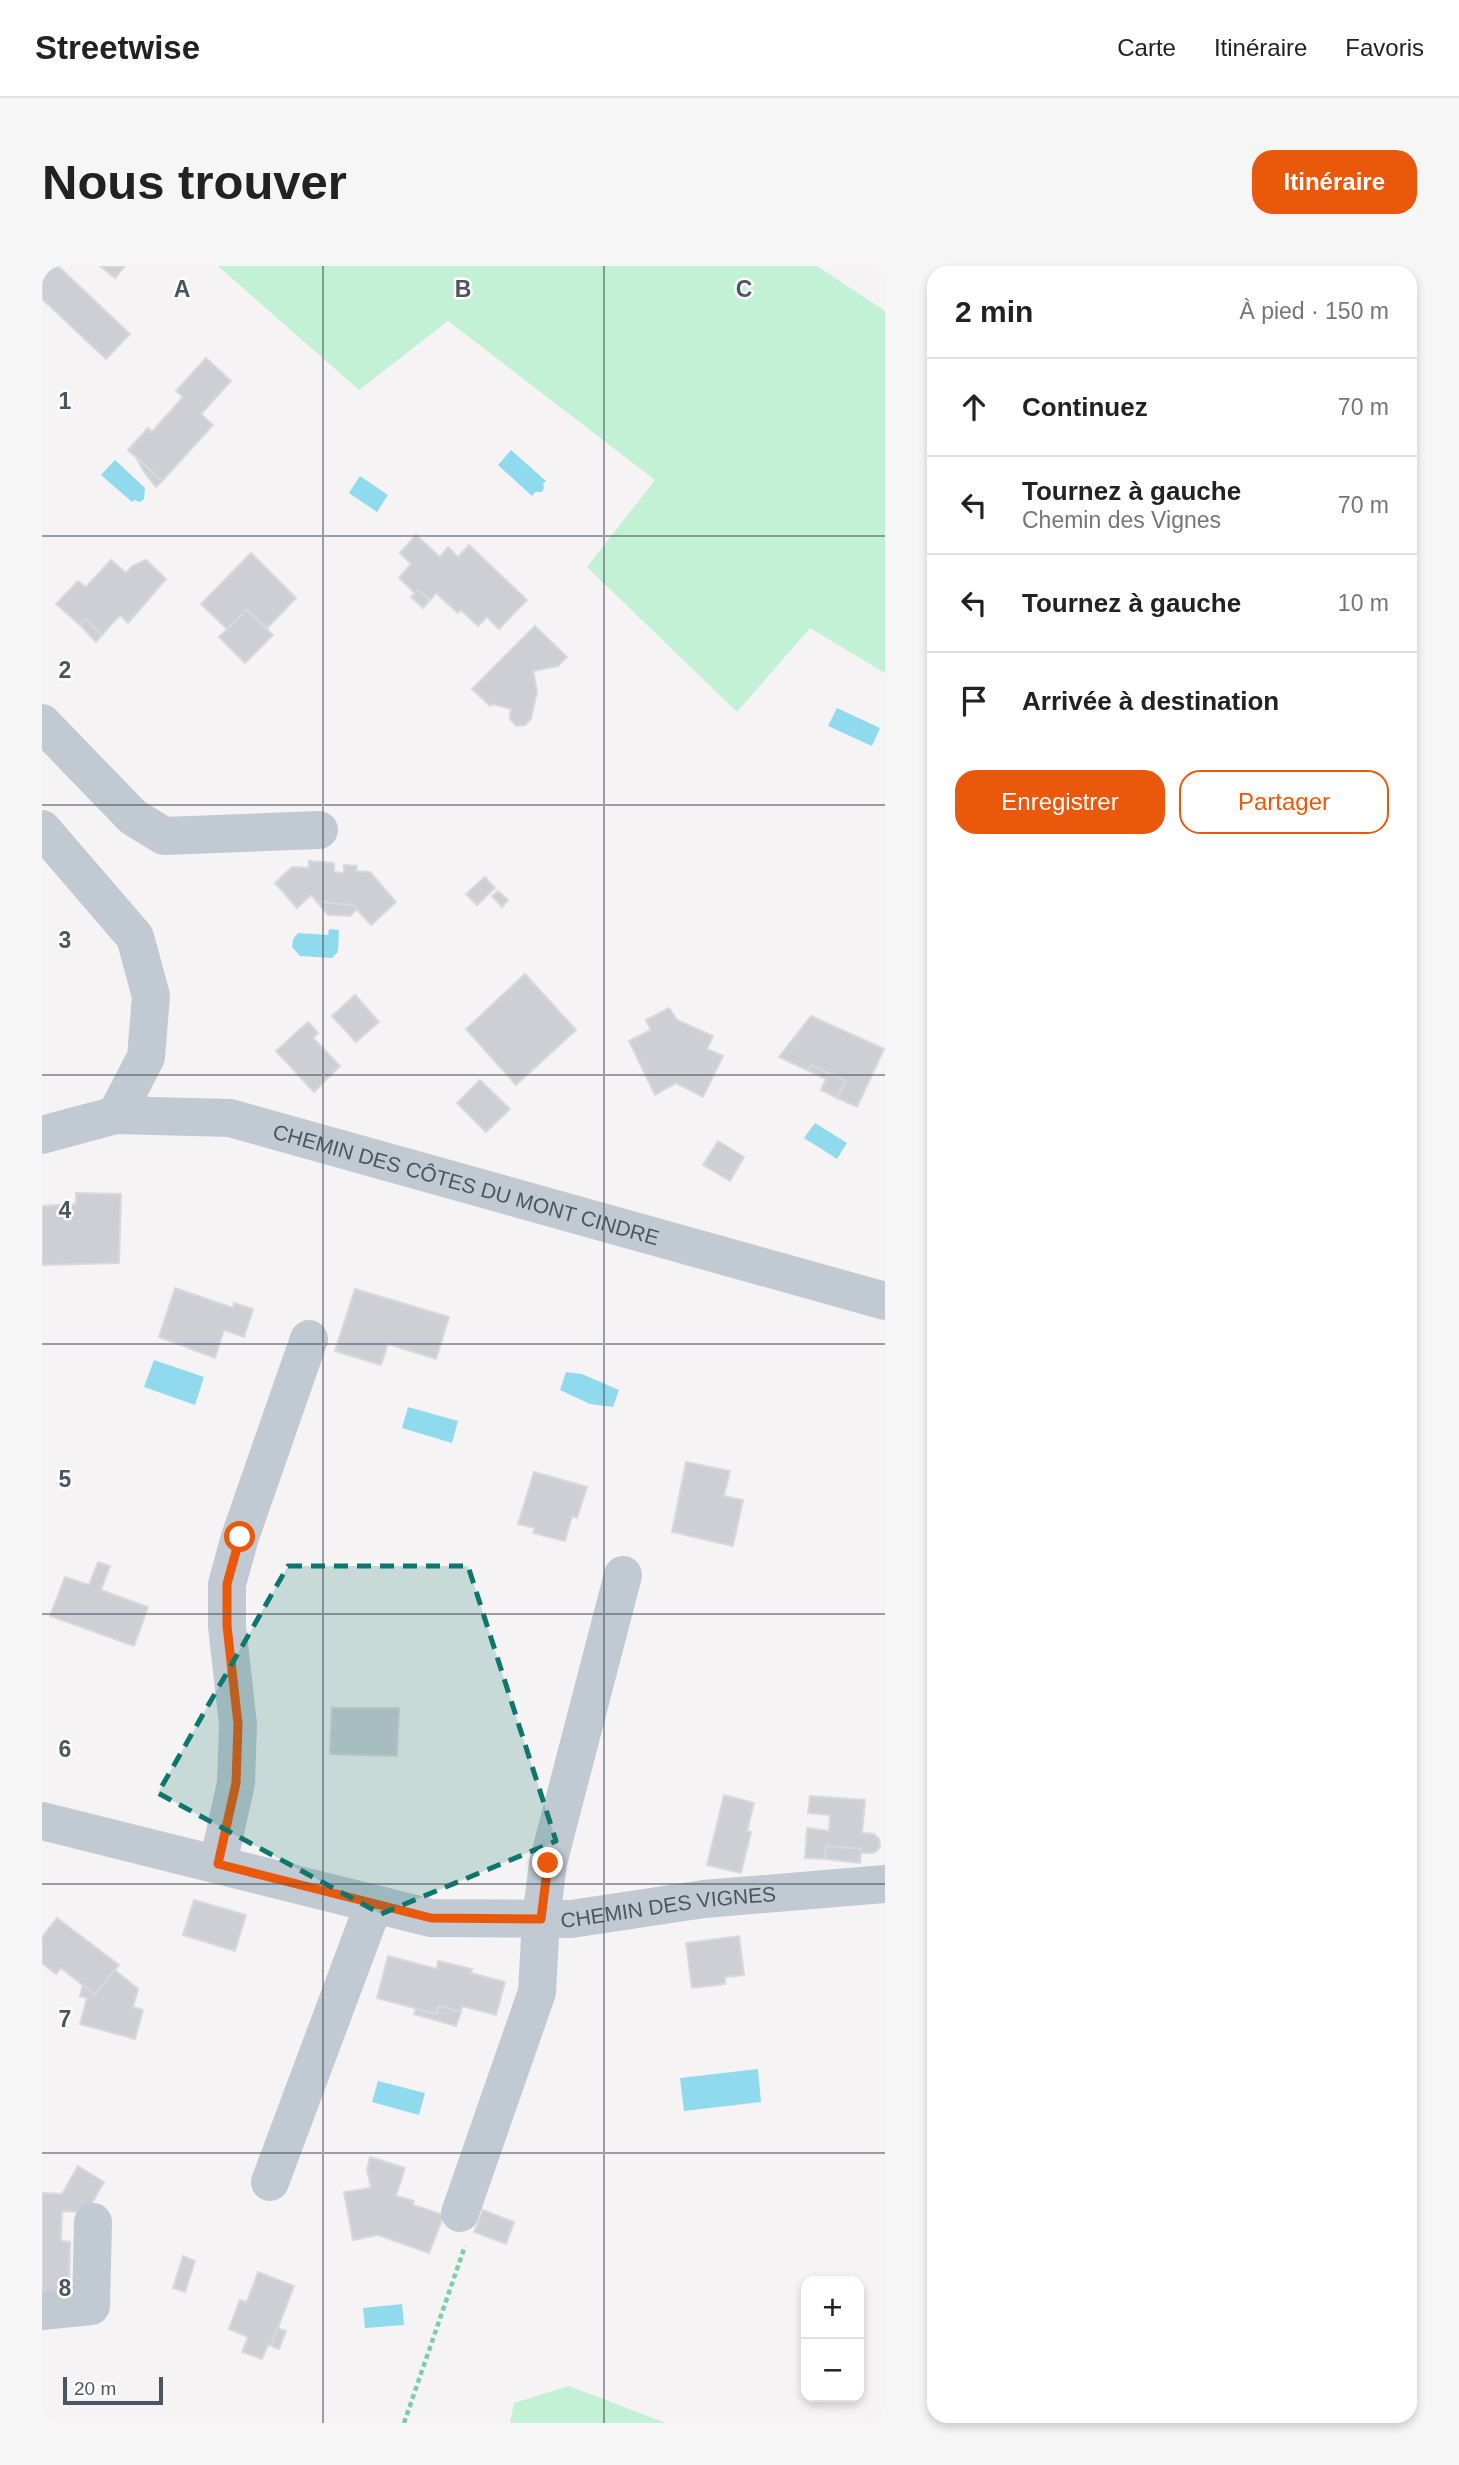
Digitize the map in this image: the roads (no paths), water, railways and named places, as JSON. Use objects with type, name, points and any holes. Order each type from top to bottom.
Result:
[{"type":"street","points":[[42,723],[133,817],[164,836],[319,830]]},
{"type":"street","points":[[42,829],[135,937],[151,996],[145,1057],[116,1115]]},
{"type":"street","name":"CHEMIN DES CÔTES DU MONT CINDRE","points":[[42,1135],[116,1115],[230,1118],[885,1301]]},
{"type":"street","points":[[218,1864],[236,1783],[238,1724],[227,1626],[227,1584],[240,1537],[309,1339]]},
{"type":"street","points":[[460,2213],[537,1992],[541,1919],[548,1863],[623,1576]]},
{"type":"street","name":"CHEMIN DES VIGNES","points":[[42,1821],[431,1918],[571,1920],[704,1899],[885,1884]]},
{"type":"street","points":[[270,2182],[374,1904]]},
{"type":"street","points":[[42,2311],[91,2306],[93,2222]]},
{"type":"water","points":[[511,450],[546,481],[542,492],[535,492],[532,496],[498,465]]},
{"type":"water","points":[[115,460],[145,488],[144,499],[140,502],[132,502],[101,475]]},
{"type":"water","points":[[360,476],[388,495],[377,512],[349,493]]},
{"type":"water","points":[[837,708],[880,728],[872,746],[828,726]]},
{"type":"water","points":[[329,929],[339,930],[338,952],[332,958],[300,956],[292,947],[293,939],[298,933],[328,935]]},
{"type":"water","points":[[815,1123],[847,1143],[837,1159],[804,1138]]},
{"type":"water","points":[[154,1360],[204,1377],[195,1405],[144,1387]]},
{"type":"water","points":[[566,1372],[582,1374],[619,1390],[613,1407],[590,1404],[560,1390]]},
{"type":"water","points":[[408,1407],[458,1421],[452,1443],[402,1428]]},
{"type":"water","points":[[758,2069],[761,2102],[684,2111],[680,2078]]},
{"type":"water","points":[[378,2081],[425,2093],[419,2115],[372,2102]]},
{"type":"water","points":[[402,2304],[404,2325],[365,2328],[363,2308]]}]
